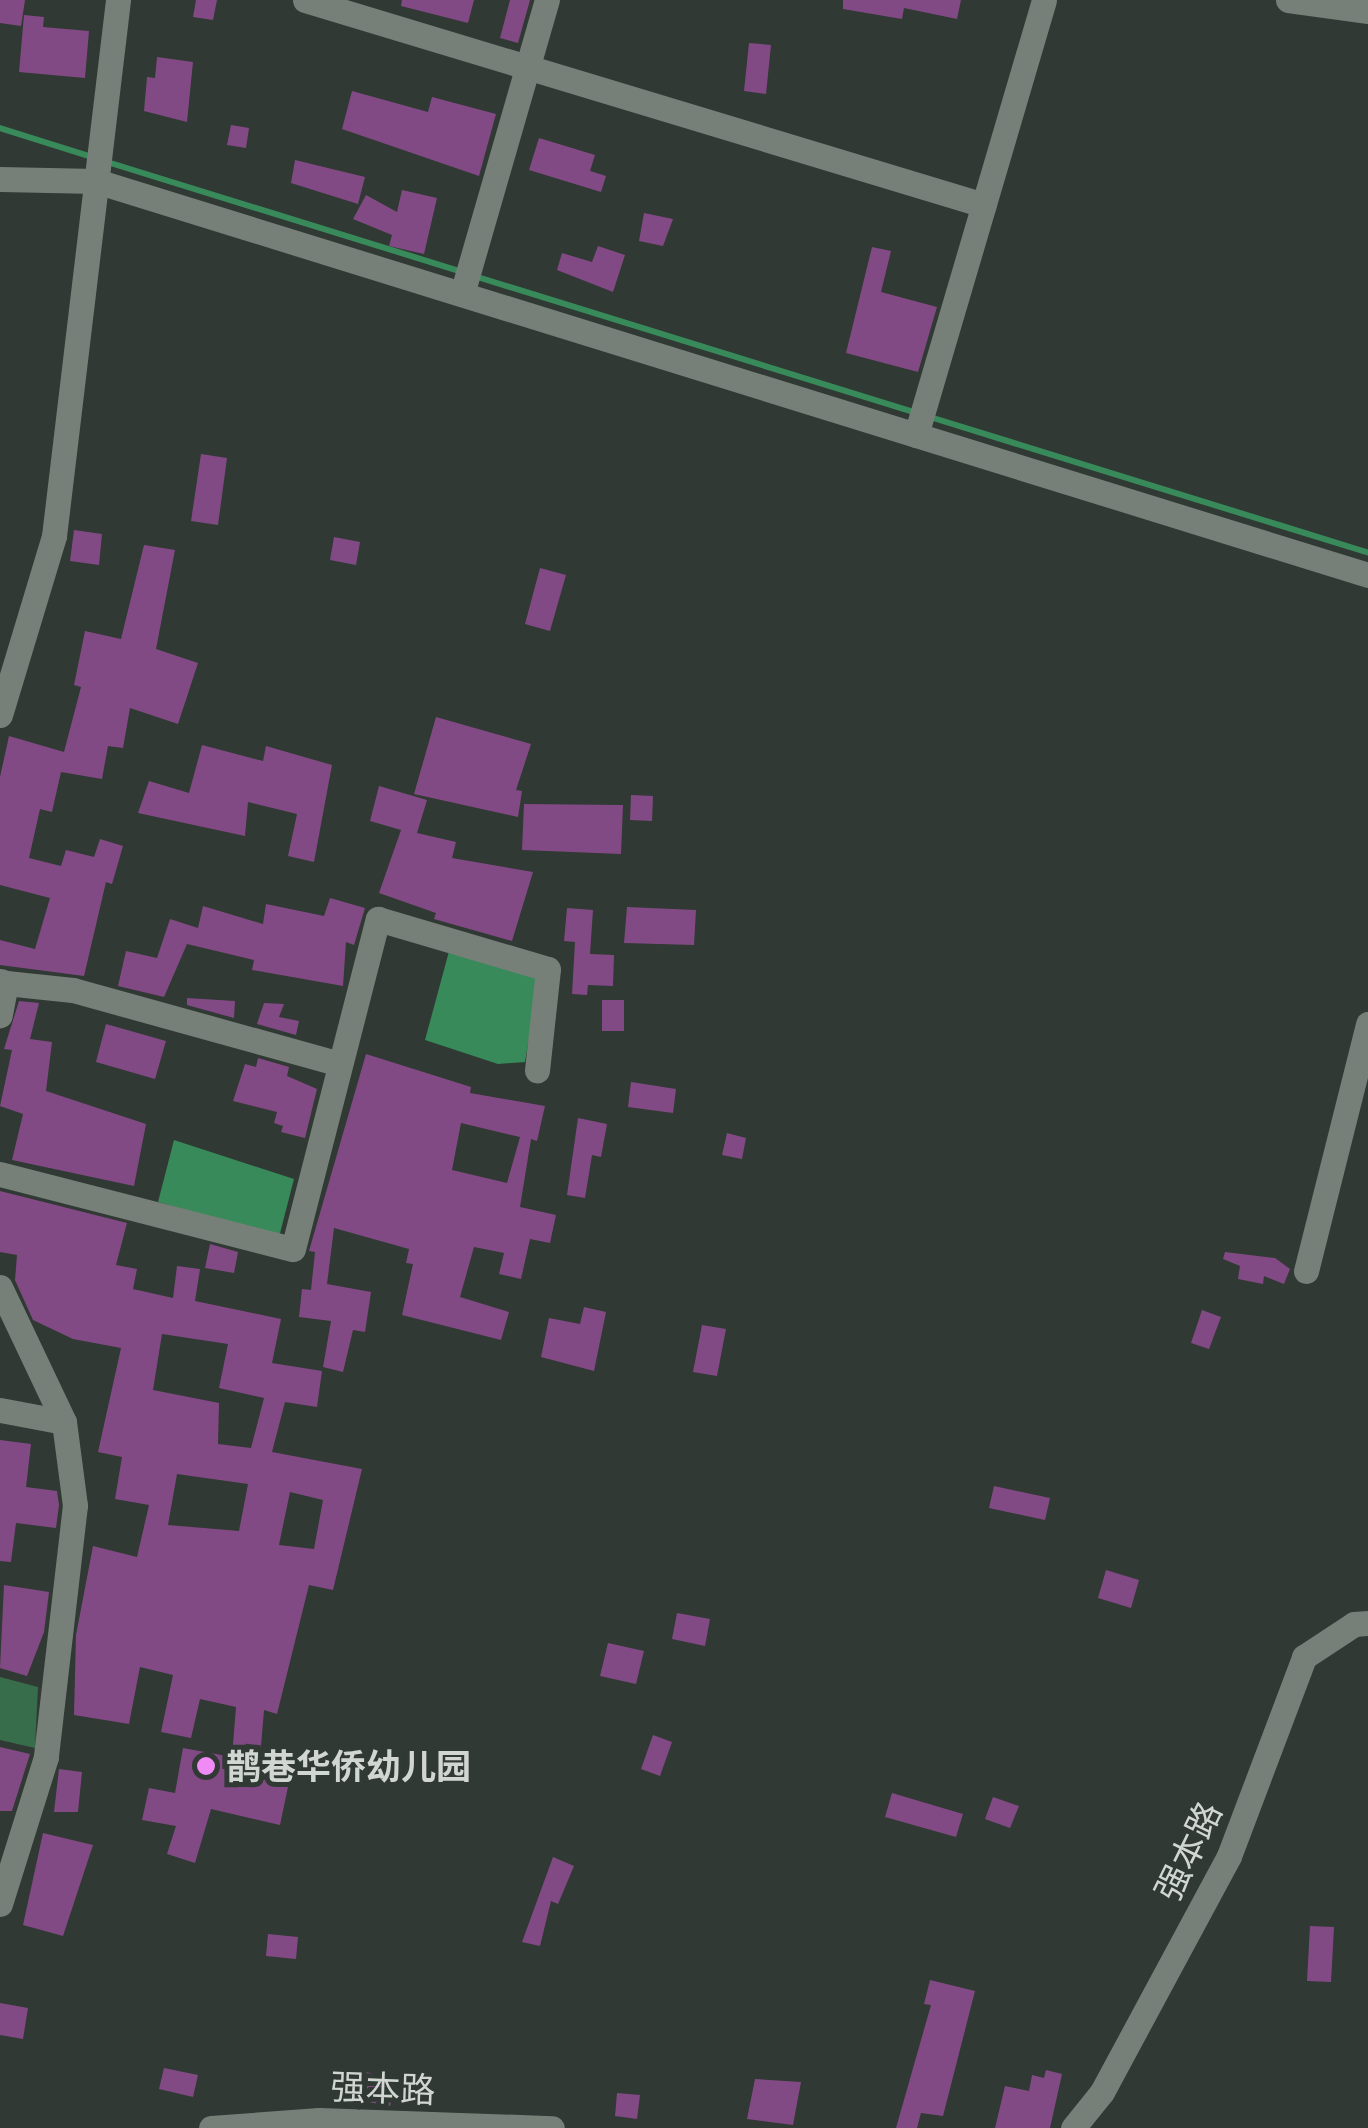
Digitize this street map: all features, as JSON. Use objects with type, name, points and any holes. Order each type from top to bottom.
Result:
[{"type":"street","points":[[0,715],[54,536],[118,0]]},
{"type":"street","points":[[305,0],[984,204]]},
{"type":"street","points":[[466,281],[547,0]]},
{"type":"street","points":[[920,422],[1044,0]]},
{"type":"street","points":[[1288,0],[1368,11]]},
{"type":"street","points":[[0,179],[98,167],[920,422],[1368,575]]},
{"type":"street","points":[[0,1174],[293,1249],[378,919],[548,969],[536,1070]]},
{"type":"street","points":[[0,1014],[3,982],[73,990],[340,1064]]},
{"type":"street","points":[[1306,1271],[1368,1024]]},
{"type":"street","points":[[0,1287],[64,1422],[76,1505],[46,1757],[0,1904]]},
{"type":"street","points":[[0,1410],[64,1422]]},
{"type":"street","name":"强本路","points":[[1074,2128],[1102,2092],[1229,1856],[1304,1657],[1354,1624],[1368,1623]]},
{"type":"street","name":"强本路","points":[[211,2128],[319,2120],[552,2128]]},
{"type":"shaded area","points":[[451,944],[539,978],[525,1062],[498,1064],[425,1040]]},
{"type":"shaded area","points":[[174,1140],[294,1179],[279,1237],[158,1202]]},
{"type":"shaded area","points":[[0,1677],[38,1687],[35,1748],[0,1740]]},
{"type":"building","points":[[0,0],[25,0],[21,26],[0,23]]},
{"type":"building","points":[[196,0],[217,0],[213,20],[193,17]]},
{"type":"building","points":[[402,0],[474,0],[468,23],[401,6]]},
{"type":"building","points":[[510,0],[530,0],[518,43],[500,38]]},
{"type":"building","points":[[843,0],[961,0],[957,19],[904,8],[902,19],[843,9]]},
{"type":"building","points":[[24,15],[44,17],[43,27],[89,31],[85,78],[19,72]]},
{"type":"building","points":[[749,43],[771,45],[766,94],[744,91]]},
{"type":"building","points":[[157,57],[193,62],[187,122],[144,111],[147,77],[155,78]]},
{"type":"building","points":[[352,91],[428,112],[432,97],[496,114],[479,176],[342,129]]},
{"type":"building","points":[[231,125],[249,128],[246,148],[227,145]]},
{"type":"building","points":[[539,138],[595,155],[590,171],[606,176],[601,192],[529,170]]},
{"type":"building","points":[[295,160],[365,177],[358,204],[291,183]]},
{"type":"building","points":[[402,190],[437,198],[424,254],[389,246],[392,235],[353,219],[366,195],[397,212]]},
{"type":"building","points":[[644,213],[673,219],[663,246],[639,241]]},
{"type":"building","points":[[598,246],[625,255],[613,292],[557,270],[562,253],[592,262]]},
{"type":"building","points":[[872,247],[891,251],[881,292],[937,307],[918,372],[846,353]]},
{"type":"building","points":[[201,454],[227,458],[218,525],[191,521]]},
{"type":"building","points":[[74,530],[102,534],[99,565],[70,561]]},
{"type":"building","points":[[334,537],[360,542],[356,565],[330,560]]},
{"type":"building","points":[[144,545],[175,550],[156,649],[198,663],[178,724],[130,708],[123,748],[108,746],[102,779],[61,772],[52,812],[40,809],[29,858],[61,866],[66,850],[94,857],[100,839],[123,846],[112,884],[106,882],[84,976],[0,965],[0,940],[35,949],[50,898],[0,885],[0,777],[9,736],[64,752],[81,687],[74,685],[85,631],[121,639]]},
{"type":"building","points":[[540,568],[566,575],[550,631],[525,624]]},
{"type":"building","points":[[436,717],[531,744],[516,790],[522,791],[518,817],[414,794]]},
{"type":"building","points":[[202,745],[263,761],[266,746],[332,765],[314,862],[288,856],[297,814],[248,802],[245,836],[138,813],[149,781],[189,793]]},
{"type":"building","points":[[379,786],[427,800],[417,833],[456,842],[452,858],[533,872],[512,941],[434,919],[436,913],[379,893],[401,830],[370,821]]},
{"type":"building","points":[[631,795],[653,796],[652,821],[630,820]]},
{"type":"building","points":[[524,804],[623,805],[621,854],[522,850]]},
{"type":"building","points":[[330,898],[365,908],[354,945],[346,942],[343,986],[252,970],[254,960],[187,944],[164,997],[118,986],[126,951],[157,958],[170,919],[198,928],[203,906],[263,924],[266,904],[324,916]]},
{"type":"building","points":[[627,907],[696,910],[694,945],[624,943]]},
{"type":"building","points":[[567,908],[593,910],[590,954],[614,955],[613,986],[588,985],[587,995],[572,994],[575,942],[564,941]]},
{"type":"building","points":[[187,998],[235,1001],[234,1018],[187,1005]]},
{"type":"building","points":[[602,1000],[624,1000],[624,1031],[602,1031]]},
{"type":"building","points":[[19,1001],[39,1003],[30,1039],[52,1042],[46,1091],[146,1124],[134,1186],[12,1160],[23,1114],[0,1106],[12,1050],[4,1049]]},
{"type":"building","points":[[264,1003],[284,1004],[279,1017],[299,1021],[296,1035],[257,1024]]},
{"type":"building","points":[[106,1024],[166,1041],[155,1079],[96,1062]]},
{"type":"building","points":[[366,1054],[471,1087],[470,1093],[545,1106],[537,1141],[531,1139],[520,1207],[556,1215],[550,1243],[530,1239],[521,1279],[499,1274],[504,1253],[474,1247],[460,1297],[509,1312],[501,1340],[402,1315],[413,1264],[406,1263],[409,1249],[334,1228],[327,1284],[371,1292],[365,1332],[353,1330],[343,1372],[323,1367],[331,1321],[299,1317],[302,1289],[311,1290],[315,1252],[309,1251]],"holes":[[[461,1123],[520,1137],[507,1183],[452,1170]]]},
{"type":"building","points":[[258,1058],[289,1067],[287,1076],[317,1089],[305,1138],[281,1132],[283,1126],[274,1123],[277,1112],[233,1101],[245,1064],[256,1067]]},
{"type":"building","points":[[631,1082],[676,1089],[673,1113],[628,1107]]},
{"type":"building","points":[[578,1118],[607,1124],[601,1157],[592,1155],[585,1198],[567,1195]]},
{"type":"building","points":[[727,1133],[746,1138],[742,1159],[722,1155]]},
{"type":"building","points":[[0,1191],[127,1223],[116,1265],[137,1269],[133,1289],[173,1298],[177,1266],[200,1269],[195,1301],[281,1319],[272,1363],[322,1371],[317,1407],[285,1402],[272,1452],[362,1469],[333,1590],[309,1585],[277,1714],[264,1710],[260,1758],[293,1763],[280,1825],[211,1809],[195,1863],[167,1854],[176,1826],[142,1820],[149,1788],[175,1793],[183,1748],[232,1757],[236,1707],[200,1699],[191,1738],[161,1732],[173,1675],[140,1667],[129,1724],[74,1715],[76,1635],[93,1546],[137,1557],[149,1505],[115,1499],[122,1457],[98,1452],[121,1348],[73,1339],[33,1320],[15,1280],[17,1255],[0,1252]],"holes":[[[162,1334],[228,1344],[219,1388],[264,1398],[251,1448],[218,1444],[219,1403],[153,1390]],[[177,1474],[248,1484],[239,1531],[168,1525]],[[290,1492],[323,1500],[314,1549],[279,1545]]]},
{"type":"building","points":[[210,1244],[238,1252],[234,1273],[205,1268]]},
{"type":"building","points":[[1225,1252],[1275,1258],[1290,1269],[1284,1284],[1264,1276],[1263,1284],[1238,1279],[1240,1266],[1223,1259]]},
{"type":"building","points":[[584,1307],[606,1312],[594,1371],[541,1357],[549,1318],[580,1324]]},
{"type":"building","points":[[1202,1310],[1221,1317],[1209,1349],[1191,1343]]},
{"type":"building","points":[[702,1325],[726,1329],[717,1376],[693,1372]]},
{"type":"building","points":[[0,1440],[31,1444],[26,1487],[57,1491],[59,1505],[56,1528],[16,1523],[11,1562],[0,1561]]},
{"type":"building","points":[[994,1486],[1050,1498],[1045,1520],[989,1508]]},
{"type":"building","points":[[1106,1570],[1139,1580],[1131,1608],[1098,1598]]},
{"type":"building","points":[[4,1585],[49,1592],[44,1632],[27,1676],[0,1668]]},
{"type":"building","points":[[677,1613],[710,1619],[705,1646],[672,1639]]},
{"type":"building","points":[[608,1643],[644,1651],[636,1684],[600,1676]]},
{"type":"building","points":[[653,1735],[672,1742],[660,1776],[641,1769]]},
{"type":"building","points":[[0,1747],[30,1754],[12,1811],[0,1811]]},
{"type":"building","points":[[59,1769],[82,1772],[78,1812],[54,1812]]},
{"type":"building","points":[[892,1793],[963,1814],[956,1837],[885,1817]]},
{"type":"building","points":[[993,1797],[1019,1806],[1010,1828],[985,1819]]},
{"type":"building","points":[[43,1833],[93,1845],[63,1936],[23,1925]]},
{"type":"building","points":[[553,1857],[574,1866],[558,1904],[551,1901],[540,1946],[522,1942]]},
{"type":"building","points":[[1310,1926],[1334,1927],[1331,1982],[1307,1981]]},
{"type":"building","points":[[268,1934],[298,1937],[296,1959],[266,1956]]},
{"type":"building","points":[[930,1980],[975,1991],[943,2116],[921,2113],[917,2128],[896,2128],[931,2005],[924,2004]]},
{"type":"building","points":[[0,2003],[28,2008],[23,2039],[0,2035]]},
{"type":"building","points":[[164,2068],[198,2075],[193,2097],[159,2089]]},
{"type":"building","points":[[349,2068],[396,2079],[390,2106],[342,2097]]},
{"type":"building","points":[[1046,2070],[1062,2074],[1050,2128],[995,2128],[1005,2086],[1029,2091],[1032,2075],[1044,2078]]},
{"type":"building","points":[[755,2079],[801,2082],[793,2125],[747,2119]]},
{"type":"building","points":[[617,2093],[640,2095],[637,2119],[615,2116]]},
{"type":"waterway","points":[[0,128],[92,157]]},
{"type":"waterway","points":[[104,161],[460,271]]},
{"type":"waterway","points":[[471,275],[918,413]]},
{"type":"waterway","points":[[930,417],[1368,553]]},
{"type":"place","name":"鹊巷华侨幼儿园","points":[[206,1766]]}]
